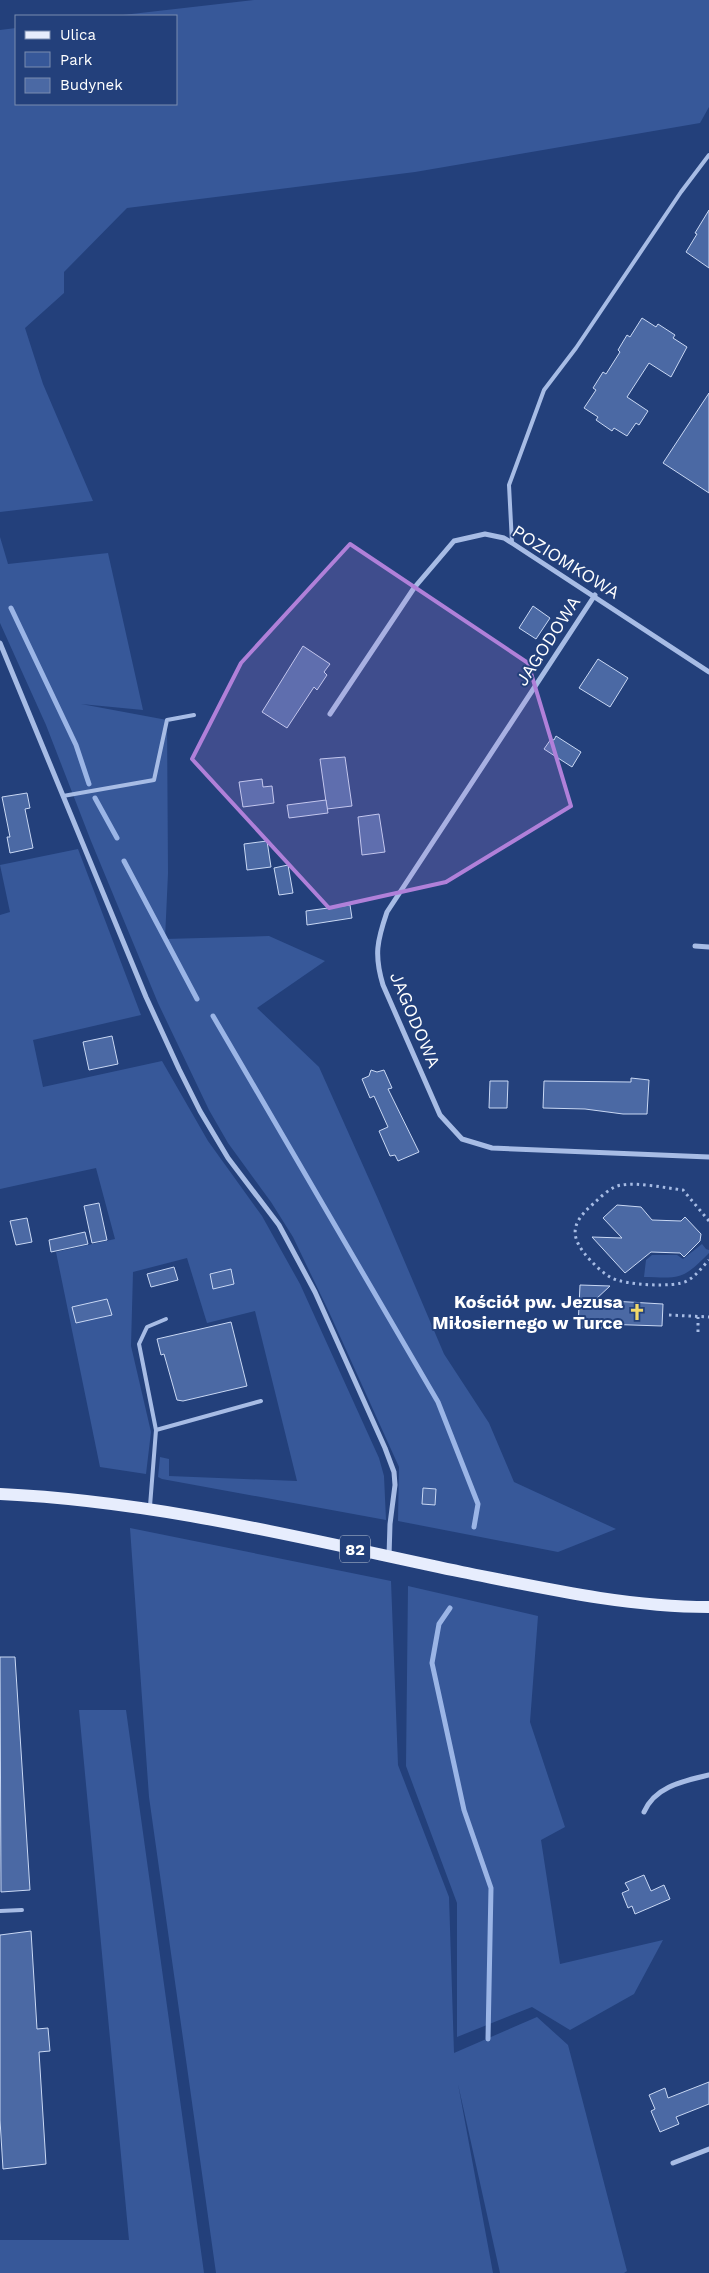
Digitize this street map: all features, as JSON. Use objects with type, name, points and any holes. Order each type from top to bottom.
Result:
[{"type":"main road","name":"82","points":[[0,1494],[59,1497],[150,1508],[254,1526],[519,1584],[607,1599],[709,1607]]},
{"type":"street","name":"POZIOMKOWA","points":[[330,714],[414,588],[454,541],[486,534],[504,538],[595,595],[709,672]]},
{"type":"street","name":"JAGODOWA","points":[[595,595],[387,912],[377,946],[377,965],[383,985],[440,1115],[462,1139],[492,1148],[709,1157]]},
{"type":"street","points":[[0,643],[12,667],[63,796],[143,988],[179,1069],[200,1111],[228,1158],[280,1224],[315,1292],[385,1448],[394,1472],[395,1485],[390,1524],[389,1556]]},
{"type":"street","points":[[695,946],[709,947]]},
{"type":"street","points":[[644,1812],[648,1801],[672,1785],[709,1775]]},
{"type":"street","points":[[673,2163],[709,2149]]},
{"type":"lane","points":[[512,543],[509,485],[544,390],[576,348],[681,192],[709,155]]},
{"type":"lane","points":[[63,796],[154,780],[167,720],[194,715]]},
{"type":"lane","points":[[150,1508],[156,1430],[139,1344],[148,1327],[166,1319]]},
{"type":"lane","points":[[156,1430],[261,1401]]},
{"type":"lane","points":[[0,1911],[22,1910]]},
{"type":"path","points":[[709,1220],[683,1190],[621,1184],[607,1192],[590,1206],[579,1219],[574,1235],[580,1248],[596,1265],[611,1278],[622,1282],[680,1284],[695,1275],[709,1260]]},
{"type":"path","points":[[669,1315],[709,1317]]},
{"type":"path","points":[[698,1317],[698,1332]]},
{"type":"highlighted area","points":[[350,544],[528,663],[571,806],[446,882],[329,908],[192,759],[241,663]]},
{"type":"green space","points":[[254,0],[709,0],[709,107],[700,123],[415,172],[127,208],[64,272],[64,293],[25,328],[43,384],[93,501],[0,512],[0,30],[15,28],[15,105],[178,105],[178,15],[123,15]]},
{"type":"green space","points":[[0,537],[8,564],[108,553],[143,710],[81,704],[167,720],[168,873],[165,939],[269,936],[325,961],[257,1008],[319,1067],[444,1354],[489,1423],[514,1482],[616,1529],[558,1552],[398,1521],[399,1467],[293,1237],[271,1202],[228,1143],[209,1110],[158,1003],[91,841],[46,725],[0,623]]},
{"type":"green space","points":[[78,849],[141,1015],[33,1040],[43,1087],[162,1061],[208,1141],[262,1216],[300,1284],[379,1458],[384,1476],[386,1520],[158,1477],[160,1457],[169,1459],[169,1476],[297,1481],[255,1311],[207,1323],[187,1258],[133,1272],[131,1346],[151,1432],[146,1474],[100,1467],[56,1252],[115,1239],[96,1168],[0,1189],[0,915],[10,912],[0,865]]},
{"type":"green space","points":[[702,1244],[709,1250],[709,1253],[687,1273],[674,1277],[644,1277],[646,1260],[652,1255],[677,1255],[683,1259]]},
{"type":"green space","points":[[130,1528],[391,1581],[398,1765],[449,1897],[454,2053],[537,2017],[568,2045],[627,2271],[624,2273],[500,2273],[458,2084],[493,2273],[216,2273],[149,1797]]},
{"type":"green space","points":[[408,1586],[538,1616],[530,1722],[565,1827],[541,1840],[560,1964],[663,1940],[634,1994],[570,2030],[532,2007],[457,2037],[457,1903],[406,1766]]},
{"type":"green space","points":[[79,1710],[126,1710],[204,2273],[0,2273],[0,2240],[129,2240]]},
{"type":"building","points":[[709,210],[709,268],[686,252]]},
{"type":"building","points":[[642,318],[656,327],[658,324],[675,335],[673,338],[687,347],[671,377],[649,363],[627,397],[648,411],[639,425],[636,423],[627,436],[614,428],[612,431],[596,420],[598,417],[584,408],[596,390],[593,388],[603,372],[606,374],[620,352],[618,350],[627,335],[630,337]]},
{"type":"building","points":[[709,393],[709,493],[663,463]]},
{"type":"building","points":[[533,606],[550,618],[536,639],[519,628]]},
{"type":"building","points":[[303,646],[330,664],[324,672],[327,675],[317,690],[314,687],[287,728],[262,712]]},
{"type":"building","points":[[598,659],[628,678],[610,707],[579,688]]},
{"type":"building","points":[[556,736],[581,752],[572,767],[544,749],[551,739],[554,740]]},
{"type":"building","points":[[345,757],[352,806],[327,809],[320,759]]},
{"type":"building","points":[[262,779],[263,787],[272,786],[274,803],[243,807],[239,782]]},
{"type":"building","points":[[27,793],[30,808],[25,809],[33,848],[10,853],[7,837],[10,837],[2,797]]},
{"type":"building","points":[[326,800],[328,813],[289,818],[287,805]]},
{"type":"building","points":[[379,814],[385,852],[362,855],[358,817]]},
{"type":"building","points":[[267,841],[271,867],[247,870],[244,844]]},
{"type":"building","points":[[288,865],[293,893],[279,895],[274,868]]},
{"type":"building","points":[[350,905],[352,918],[307,925],[306,911]]},
{"type":"building","points":[[112,1036],[118,1064],[89,1070],[83,1042]]},
{"type":"building","points":[[371,1070],[377,1072],[384,1070],[392,1088],[388,1089],[419,1152],[398,1161],[395,1155],[390,1156],[379,1131],[388,1127],[374,1096],[370,1098],[362,1079],[369,1076]]},
{"type":"building","points":[[631,1078],[649,1080],[647,1114],[543,1108],[544,1081],[631,1082]]},
{"type":"building","points":[[490,1081],[508,1081],[507,1108],[489,1108]]},
{"type":"building","points":[[99,1203],[107,1240],[92,1243],[84,1206]]},
{"type":"building","points":[[617,1205],[641,1207],[652,1220],[681,1221],[685,1217],[701,1234],[700,1241],[684,1257],[680,1253],[651,1252],[625,1273],[592,1237],[622,1238],[603,1218]]},
{"type":"building","points":[[27,1218],[32,1242],[16,1245],[10,1221]]},
{"type":"building","points":[[85,1232],[88,1244],[51,1252],[49,1240]]},
{"type":"building","points":[[174,1267],[178,1280],[151,1287],[147,1274]]},
{"type":"building","points":[[231,1269],[234,1284],[213,1289],[210,1274]]},
{"type":"building","points":[[580,1285],[610,1286],[595,1300],[663,1304],[662,1326],[602,1324],[602,1328],[578,1327]]},
{"type":"building","points":[[107,1299],[112,1315],[76,1323],[72,1307]]},
{"type":"building","points":[[231,1322],[247,1386],[183,1401],[177,1400],[164,1354],[161,1355],[157,1339]]},
{"type":"building","points":[[423,1488],[436,1489],[435,1505],[422,1504]]},
{"type":"building","points":[[0,1657],[15,1657],[30,1890],[1,1892]]},
{"type":"building","points":[[644,1875],[651,1891],[664,1885],[670,1899],[635,1914],[632,1906],[628,1908],[622,1893],[629,1890],[625,1883]]},
{"type":"building","points":[[31,1931],[37,2029],[48,2028],[50,2051],[39,2052],[46,2164],[3,2169],[0,2120],[0,1935]]},
{"type":"building","points":[[709,2082],[709,2104],[676,2117],[679,2124],[660,2132],[651,2111],[655,2109],[649,2095],[665,2088],[668,2098]]},
{"type":"waterway","points":[[11,608],[76,745],[89,784]]},
{"type":"waterway","points":[[95,798],[117,838]]},
{"type":"waterway","points":[[124,861],[197,999]]},
{"type":"waterway","points":[[213,1016],[438,1402],[478,1504],[474,1527]]},
{"type":"waterway","points":[[450,1608],[439,1624],[432,1663],[464,1810],[491,1888],[488,2039]]},
{"type":"place","name":"Kościół pw. Jezusa Miłosiernego w Turce","points":[[637,1312]]}]
